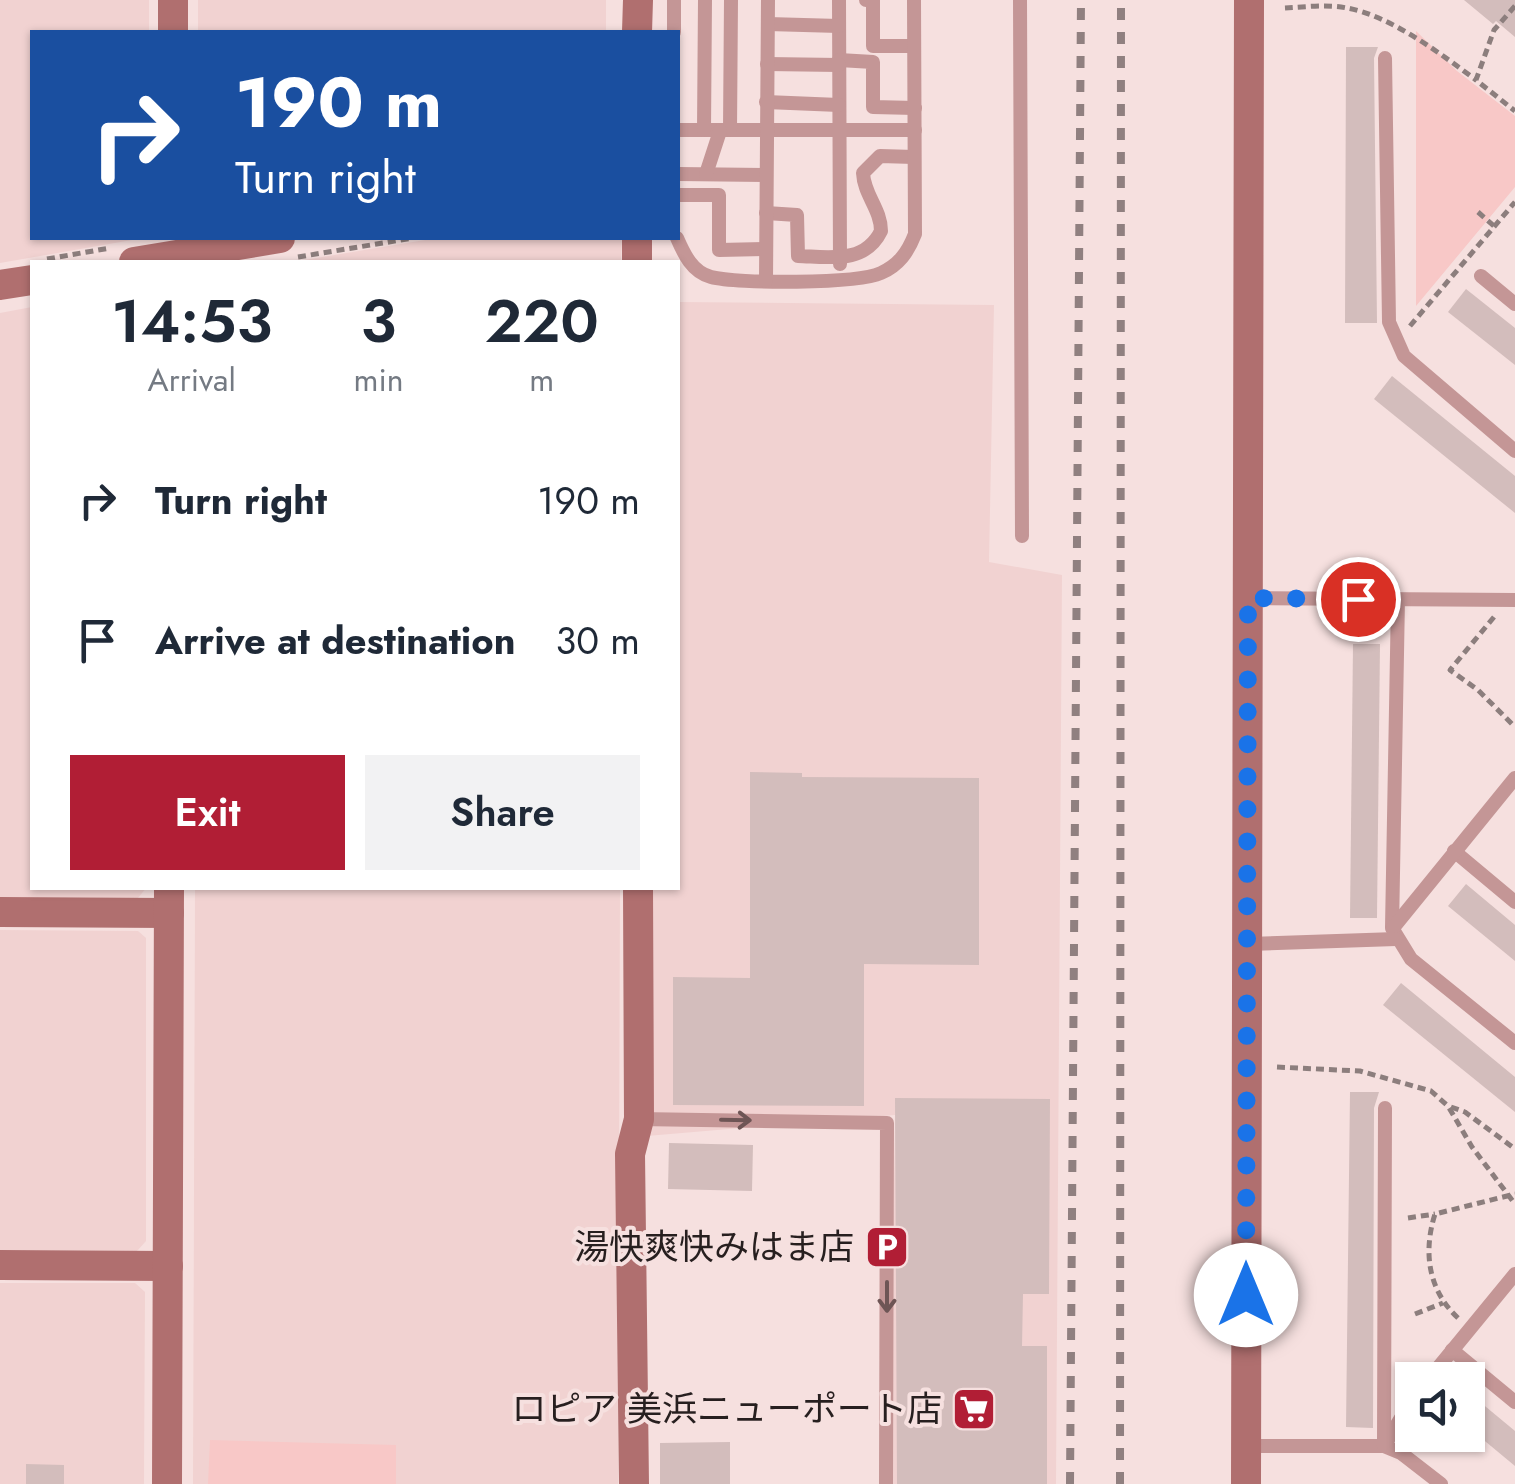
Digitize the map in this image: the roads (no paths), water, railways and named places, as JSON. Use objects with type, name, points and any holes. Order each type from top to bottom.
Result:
[{"type":"street","points":[[173,0],[173,30]]},
{"type":"street","points":[[638,0],[638,30]]},
{"type":"street","points":[[1246,1484],[1249,0]]},
{"type":"street","points":[[124,255],[281,248]]},
{"type":"street","points":[[0,286],[30,272]]},
{"type":"street","points":[[634,1484],[630,1154],[639,1118],[638,890]]},
{"type":"street","points":[[0,912],[169,900],[166,1484]]},
{"type":"street","points":[[0,1265],[168,1266]]},
{"type":"lane","points":[[674,0],[674,30]]},
{"type":"lane","points":[[705,0],[720,141],[706,163],[706,174]]},
{"type":"lane","points":[[718,131],[731,0]]},
{"type":"lane","points":[[766,281],[768,0]]},
{"type":"lane","points":[[839,0],[840,278]]},
{"type":"lane","points":[[866,0],[873,0],[873,46],[914,46]]},
{"type":"lane","points":[[678,240],[694,268],[709,277],[766,281],[875,276],[893,267],[908,252],[915,234],[914,0]]},
{"type":"lane","points":[[1020,0],[1022,536]]},
{"type":"lane","points":[[800,24],[801,6]]},
{"type":"lane","points":[[768,24],[839,26]]},
{"type":"lane","points":[[801,45],[801,64]]},
{"type":"lane","points":[[1385,58],[1389,322],[1404,356],[1515,451]]},
{"type":"lane","points":[[767,64],[872,62],[874,107],[914,108]]},
{"type":"lane","points":[[800,84],[800,104]]},
{"type":"lane","points":[[766,102],[839,105]]},
{"type":"lane","points":[[680,130],[915,130]]},
{"type":"lane","points":[[766,214],[797,215],[798,256],[860,254],[872,246],[882,231],[878,212],[864,187],[863,173],[880,156],[893,153],[914,157]]},
{"type":"lane","points":[[680,174],[766,174]]},
{"type":"lane","points":[[680,194],[719,196],[720,250],[766,249]]},
{"type":"lane","points":[[1481,276],[1515,304]]},
{"type":"lane","points":[[1248,598],[1515,600]]},
{"type":"lane","points":[[1398,599],[1394,933],[1411,959],[1515,1043]]},
{"type":"lane","points":[[1248,944],[1394,933],[1454,851],[1515,778]]},
{"type":"lane","points":[[1454,851],[1515,902]]},
{"type":"lane","points":[[1384,1446],[1386,1108]]},
{"type":"lane","points":[[639,1118],[887,1123],[886,1484]]},
{"type":"lane","points":[[1442,1362],[1515,1274]]},
{"type":"lane","points":[[1452,1350],[1515,1402]]},
{"type":"lane","points":[[1384,1446],[1395,1424]]},
{"type":"lane","points":[[1246,1446],[1384,1446],[1400,1452],[1441,1484]]},
{"type":"railway","points":[[1070,1484],[1081,0]]},
{"type":"railway","points":[[1120,1484],[1121,0]]},
{"type":"place","name":"湯快爽快みはま店","points":[[887,1247]]},
{"type":"place","name":"ロピア 美浜ニューポート店","points":[[974,1409]]}]
